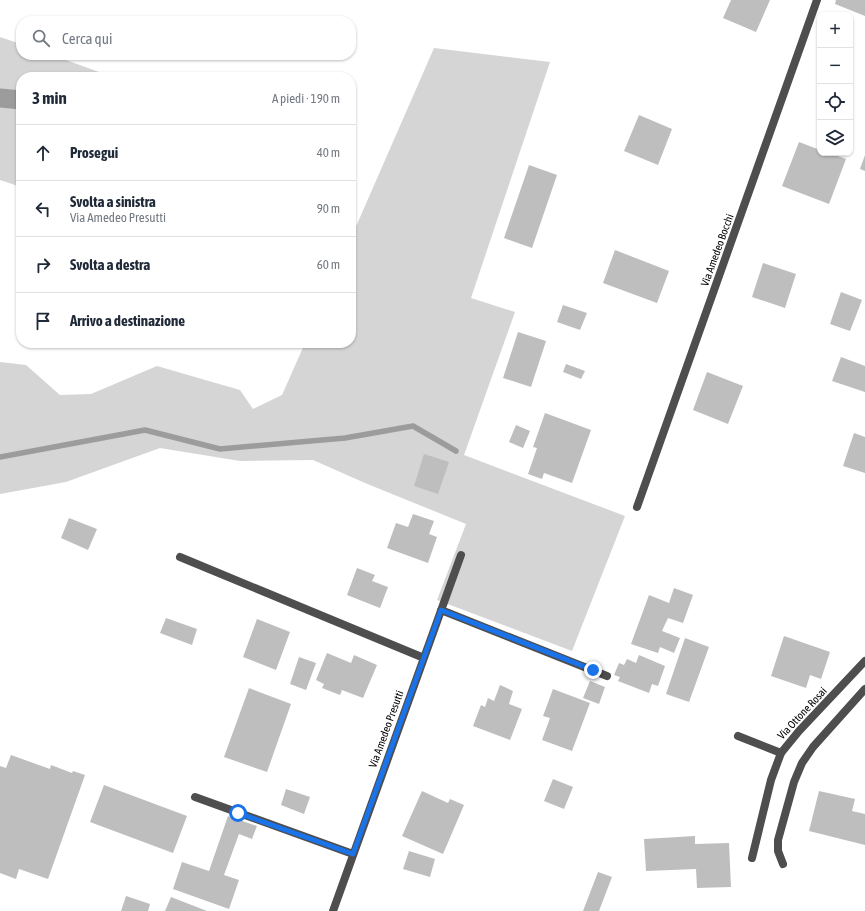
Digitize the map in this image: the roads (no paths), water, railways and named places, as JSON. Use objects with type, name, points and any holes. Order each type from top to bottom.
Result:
[{"type":"street","name":"Via Amedeo Bocchi","points":[[637,507],[817,0]]},
{"type":"street","name":"Via Amedeo Presutti","points":[[333,911],[461,555]]},
{"type":"street","points":[[180,557],[424,658]]},
{"type":"street","points":[[441,610],[607,676]]},
{"type":"street","name":"Via Ottone Rosai","points":[[752,858],[773,774],[781,753],[799,731],[865,662]]},
{"type":"street","points":[[782,864],[778,851],[778,840],[794,782],[802,763],[813,747],[865,689]]},
{"type":"street","points":[[738,736],[781,753]]},
{"type":"street","points":[[195,797],[353,854]]},
{"type":"waterway","points":[[0,98],[16,100]]},
{"type":"waterway","points":[[0,457],[145,430],[220,449],[345,438],[413,426],[456,451]]}]
